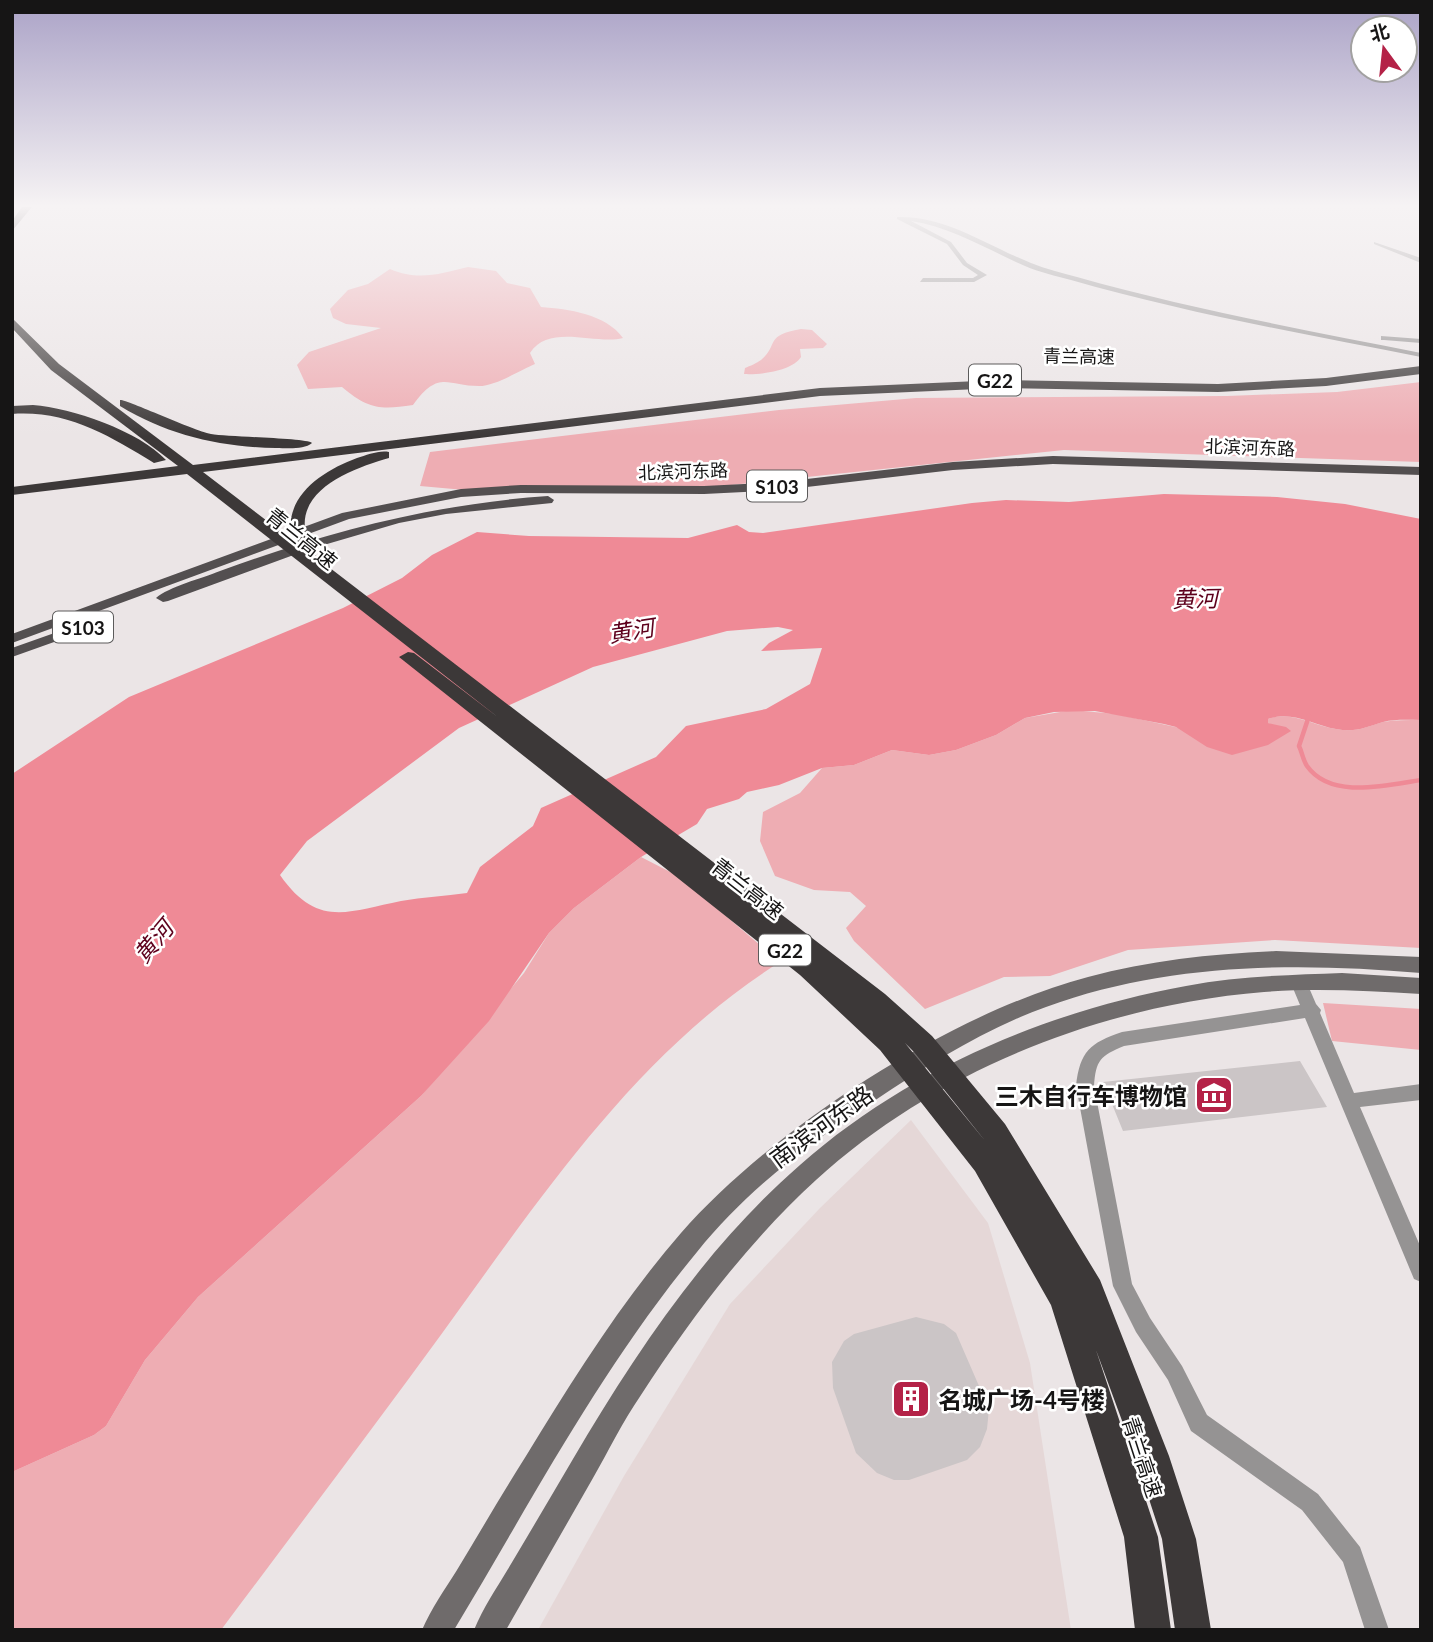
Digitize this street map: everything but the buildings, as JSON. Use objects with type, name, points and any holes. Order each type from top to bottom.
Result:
[{"type":"highway","points":[[12,321],[19,339],[93,411],[160,461]]},
{"type":"highway","points":[[19,339],[86,374],[147,418],[183,432],[220,439],[259,443],[326,442],[575,415]]},
{"type":"highway","points":[[19,339],[236,512]]},
{"type":"highway","name":"青兰高速","points":[[926,387],[1001,384],[1218,388],[1326,382],[1420,363]]},
{"type":"highway","name":"青兰高速","points":[[575,415],[783,389],[888,382],[1215,382],[1320,377],[1420,363]]},
{"type":"highway","points":[[12,491],[770,396],[926,387]]},
{"type":"highway","points":[[316,568],[296,531],[299,511],[308,494],[330,477],[372,458],[404,451],[799,400],[926,387]]},
{"type":"highway","points":[[12,410],[41,408],[70,412],[102,426],[160,461]]},
{"type":"highway","points":[[221,463],[575,415]]},
{"type":"highway","name":"青兰高速","points":[[160,461],[316,568],[876,1001],[923,1044],[995,1133],[1089,1291],[1132,1398],[1179,1539],[1193,1630]]},
{"type":"highway","points":[[12,485],[141,473]]},
{"type":"highway","name":"青兰高速","points":[[236,512],[456,696],[808,968],[889,1042],[985,1162],[1064,1299],[1141,1537],[1153,1630]]},
{"type":"main road","name":"北滨河东路","points":[[12,639],[346,516],[461,493],[521,489],[644,492],[781,486],[953,466],[1044,460],[1421,471]]},
{"type":"main road","name":"北滨河东路","points":[[12,653],[274,555],[352,529],[467,506],[553,500],[743,499],[999,473],[1081,468],[1421,480]]},
{"type":"main road","name":"南滨河东路","points":[[437,1630],[610,1347],[663,1275],[747,1181],[811,1128],[917,1059],[1039,1000],[1115,978],[1176,965],[1244,959],[1378,960],[1421,965]]},
{"type":"main road","name":"南滨河东路","points":[[489,1630],[637,1377],[749,1231],[833,1151],[935,1083],[996,1051],[1061,1025],[1174,995],[1298,981],[1383,982],[1421,986]]},
{"type":"street","points":[[1094,284],[1216,315],[1317,333],[1421,341]]},
{"type":"street","points":[[1317,333],[1420,363]]},
{"type":"street","points":[[1298,981],[1313,1010],[1421,1272]]},
{"type":"street","points":[[1313,1010],[1122,1038],[1096,1050],[1086,1062],[1086,1086],[1123,1286],[1143,1325],[1175,1373],[1199,1423],[1310,1503],[1352,1555],[1377,1630]]},
{"type":"street","points":[[1349,1101],[1421,1092]]},
{"type":"shaded area","points":[[368,284],[510,284],[530,288],[541,307],[574,311],[597,318],[607,323],[623,338],[549,339],[538,344],[530,353],[535,364],[500,381],[479,386],[437,383],[413,405],[383,407],[367,404],[342,387],[308,389],[297,365],[309,352],[381,328],[346,324],[333,318],[330,309],[348,290]]},
{"type":"shaded area","points":[[801,329],[812,330],[827,344],[823,348],[800,349],[801,357],[797,362],[783,369],[744,374],[745,368],[766,355],[777,337]]},
{"type":"shaded area","points":[[1421,382],[1421,462],[1064,450],[713,487],[487,492],[420,486],[430,452],[779,410],[916,398],[1227,396],[1337,392]]},
{"type":"shaded area","points":[[1072,710],[1116,714],[1262,746],[1286,732],[1268,723],[1268,719],[1277,717],[1294,717],[1343,730],[1361,729],[1388,721],[1421,720],[1421,948],[1275,940],[1128,950],[1050,976],[1004,977],[925,1009],[854,941],[846,928],[866,906],[850,892],[814,890],[775,876],[760,841],[763,812],[800,793],[822,768],[854,765],[892,750],[929,755],[956,750],[996,735],[1025,718]]},
{"type":"shaded area","points":[[641,857],[680,877],[780,962],[728,998],[681,1039],[636,1083],[595,1130],[555,1179],[221,1630],[12,1630],[12,1472],[94,1435],[106,1426],[145,1360],[198,1297],[421,1096],[524,973],[549,933],[574,908]]},
{"type":"shaded area","points":[[1323,1003],[1421,1009],[1421,1050],[1332,1041]]},
{"type":"shaded area","points":[[911,1120],[988,1223],[1030,1363],[1071,1630],[538,1630],[624,1476],[730,1304],[820,1208]]},
{"type":"water","name":"黄河","points":[[1164,494],[1277,497],[1345,504],[1421,519],[1421,720],[1388,721],[1349,730],[1294,717],[1277,717],[1268,719],[1268,723],[1286,727],[1291,731],[1268,745],[1232,755],[1207,747],[1176,727],[1164,724],[1095,711],[1054,712],[1025,718],[996,735],[956,750],[929,755],[892,750],[854,765],[822,768],[779,785],[747,792],[739,799],[707,809],[697,824],[641,857],[574,908],[549,933],[489,1021],[421,1096],[198,1297],[145,1360],[106,1426],[94,1435],[12,1472],[12,774],[129,697],[343,608],[402,578],[432,555],[477,532],[529,536],[688,538],[737,525],[749,532],[763,533],[972,503],[1006,500],[1069,502]],"holes":[[[778,627],[793,630],[769,643],[761,651],[822,648],[810,684],[766,709],[686,726],[656,757],[541,808],[533,826],[480,867],[467,893],[409,900],[349,912],[334,912],[307,903],[280,875],[307,841],[459,728],[593,667],[727,631]]]},
{"type":"waterway","points":[[1309,716],[1299,746],[1304,761],[1317,777],[1345,787],[1360,788],[1421,780]]},
{"type":"place","name":"三木自行车博物馆","points":[[1214,1095]]},
{"type":"place","name":"名城广场-4号楼","points":[[911,1399]]}]
